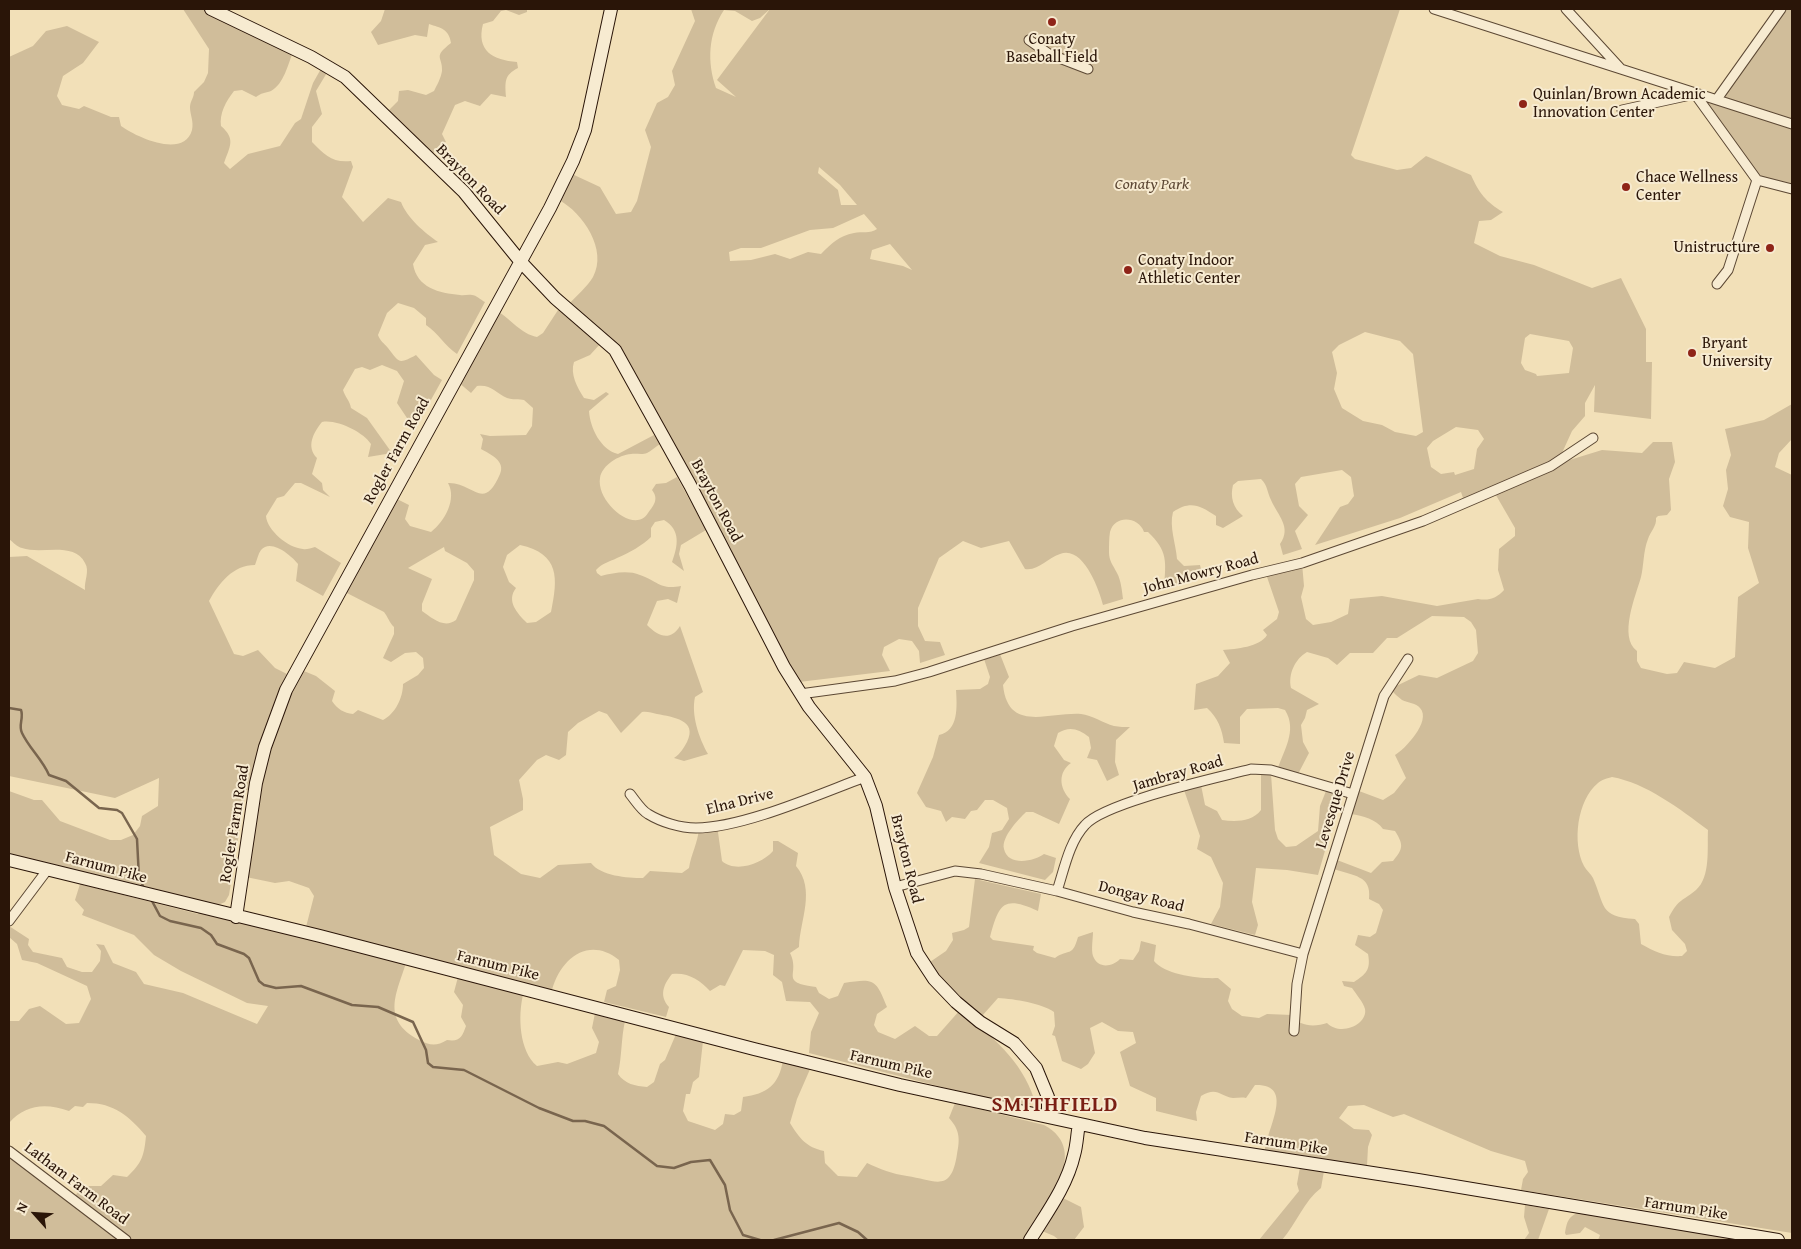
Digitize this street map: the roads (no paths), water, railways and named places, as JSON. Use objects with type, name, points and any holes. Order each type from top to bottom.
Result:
[{"type":"street","name":"Brayton Road","points":[[211,9],[310,57],[345,77],[464,192],[520,261],[555,298],[615,350],[690,485],[800,694],[822,725],[865,777],[876,806],[896,887],[917,953],[934,979],[956,1002],[980,1022],[1014,1043],[1036,1068],[1048,1097],[1048,1116]]},
{"type":"street","name":"Rogler Farm Road","points":[[236,917],[256,783],[265,747],[286,690],[550,208],[573,161],[585,130],[611,9]]},
{"type":"street","points":[[1434,9],[1792,124]]},
{"type":"street","points":[[1566,9],[1621,69]]},
{"type":"street","points":[[1717,99],[1781,9]]},
{"type":"street","points":[[1029,40],[1049,54],[1088,69]]},
{"type":"street","points":[[1622,110],[1695,94]]},
{"type":"street","points":[[1695,94],[1757,180],[1792,189]]},
{"type":"street","points":[[1717,284],[1728,270],[1757,180]]},
{"type":"street","name":"John Mowry Road","points":[[800,694],[895,680],[929,672],[1072,626],[1252,575],[1302,564],[1423,521],[1551,466],[1593,438]]},
{"type":"street","name":"Levesque Drive","points":[[1303,954],[1384,696],[1408,659]]},
{"type":"street","name":"Jambray Road","points":[[1057,891],[1074,841],[1085,824],[1103,812],[1131,802],[1251,769],[1271,770],[1352,794]]},
{"type":"street","name":"Elna Drive","points":[[630,794],[646,813],[664,822],[695,828],[727,823],[768,812],[865,777]]},
{"type":"street","name":"Farnum Pike","points":[[9,860],[320,936],[754,1049],[1078,1124],[1154,1140],[1418,1180],[1778,1240]]},
{"type":"street","points":[[9,920],[48,870]]},
{"type":"street","name":"Dongay Road","points":[[896,887],[955,871],[1057,891],[1303,954]]},
{"type":"street","points":[[1294,1031],[1297,984],[1303,954]]},
{"type":"street","points":[[1030,1240],[1055,1199],[1065,1178],[1074,1156],[1078,1124]]},
{"type":"street","name":"Latham Farm Road","points":[[9,1151],[126,1240]]},
{"type":"waterway","points":[[9,708],[21,710],[22,733],[49,775],[66,781],[99,808],[117,810],[122,813],[137,839],[139,878],[144,888]]},
{"type":"waterway","points":[[152,901],[160,916],[170,921],[201,928],[211,935],[217,944],[244,954],[249,958],[259,981],[264,985],[276,988],[301,986],[352,1005],[378,1007],[413,1022],[426,1050],[428,1063],[433,1067],[464,1070],[539,1108],[573,1121],[585,1121],[604,1126],[657,1166],[674,1168],[691,1162],[710,1160],[725,1185],[730,1210],[743,1235],[760,1240]]},
{"type":"waterway","points":[[774,1240],[839,1223],[858,1232],[867,1240]]},
{"type":"place","name":"Conaty Baseball Field","points":[[1052,22]]},
{"type":"place","name":"Quinlan/Brown Academic Innovation Center","points":[[1523,104]]},
{"type":"place","name":"Chace Wellness Center","points":[[1626,187]]},
{"type":"place","name":"Unistructure","points":[[1770,248]]},
{"type":"place","name":"Conaty Indoor Athletic Center","points":[[1128,270]]},
{"type":"place","name":"Bryant University","points":[[1692,353]]},
{"type":"district","name":"SMITHFIELD","points":[[1055,1106]]},
{"type":"park label","name":"Conaty Park","points":[[1152,185]]}]
